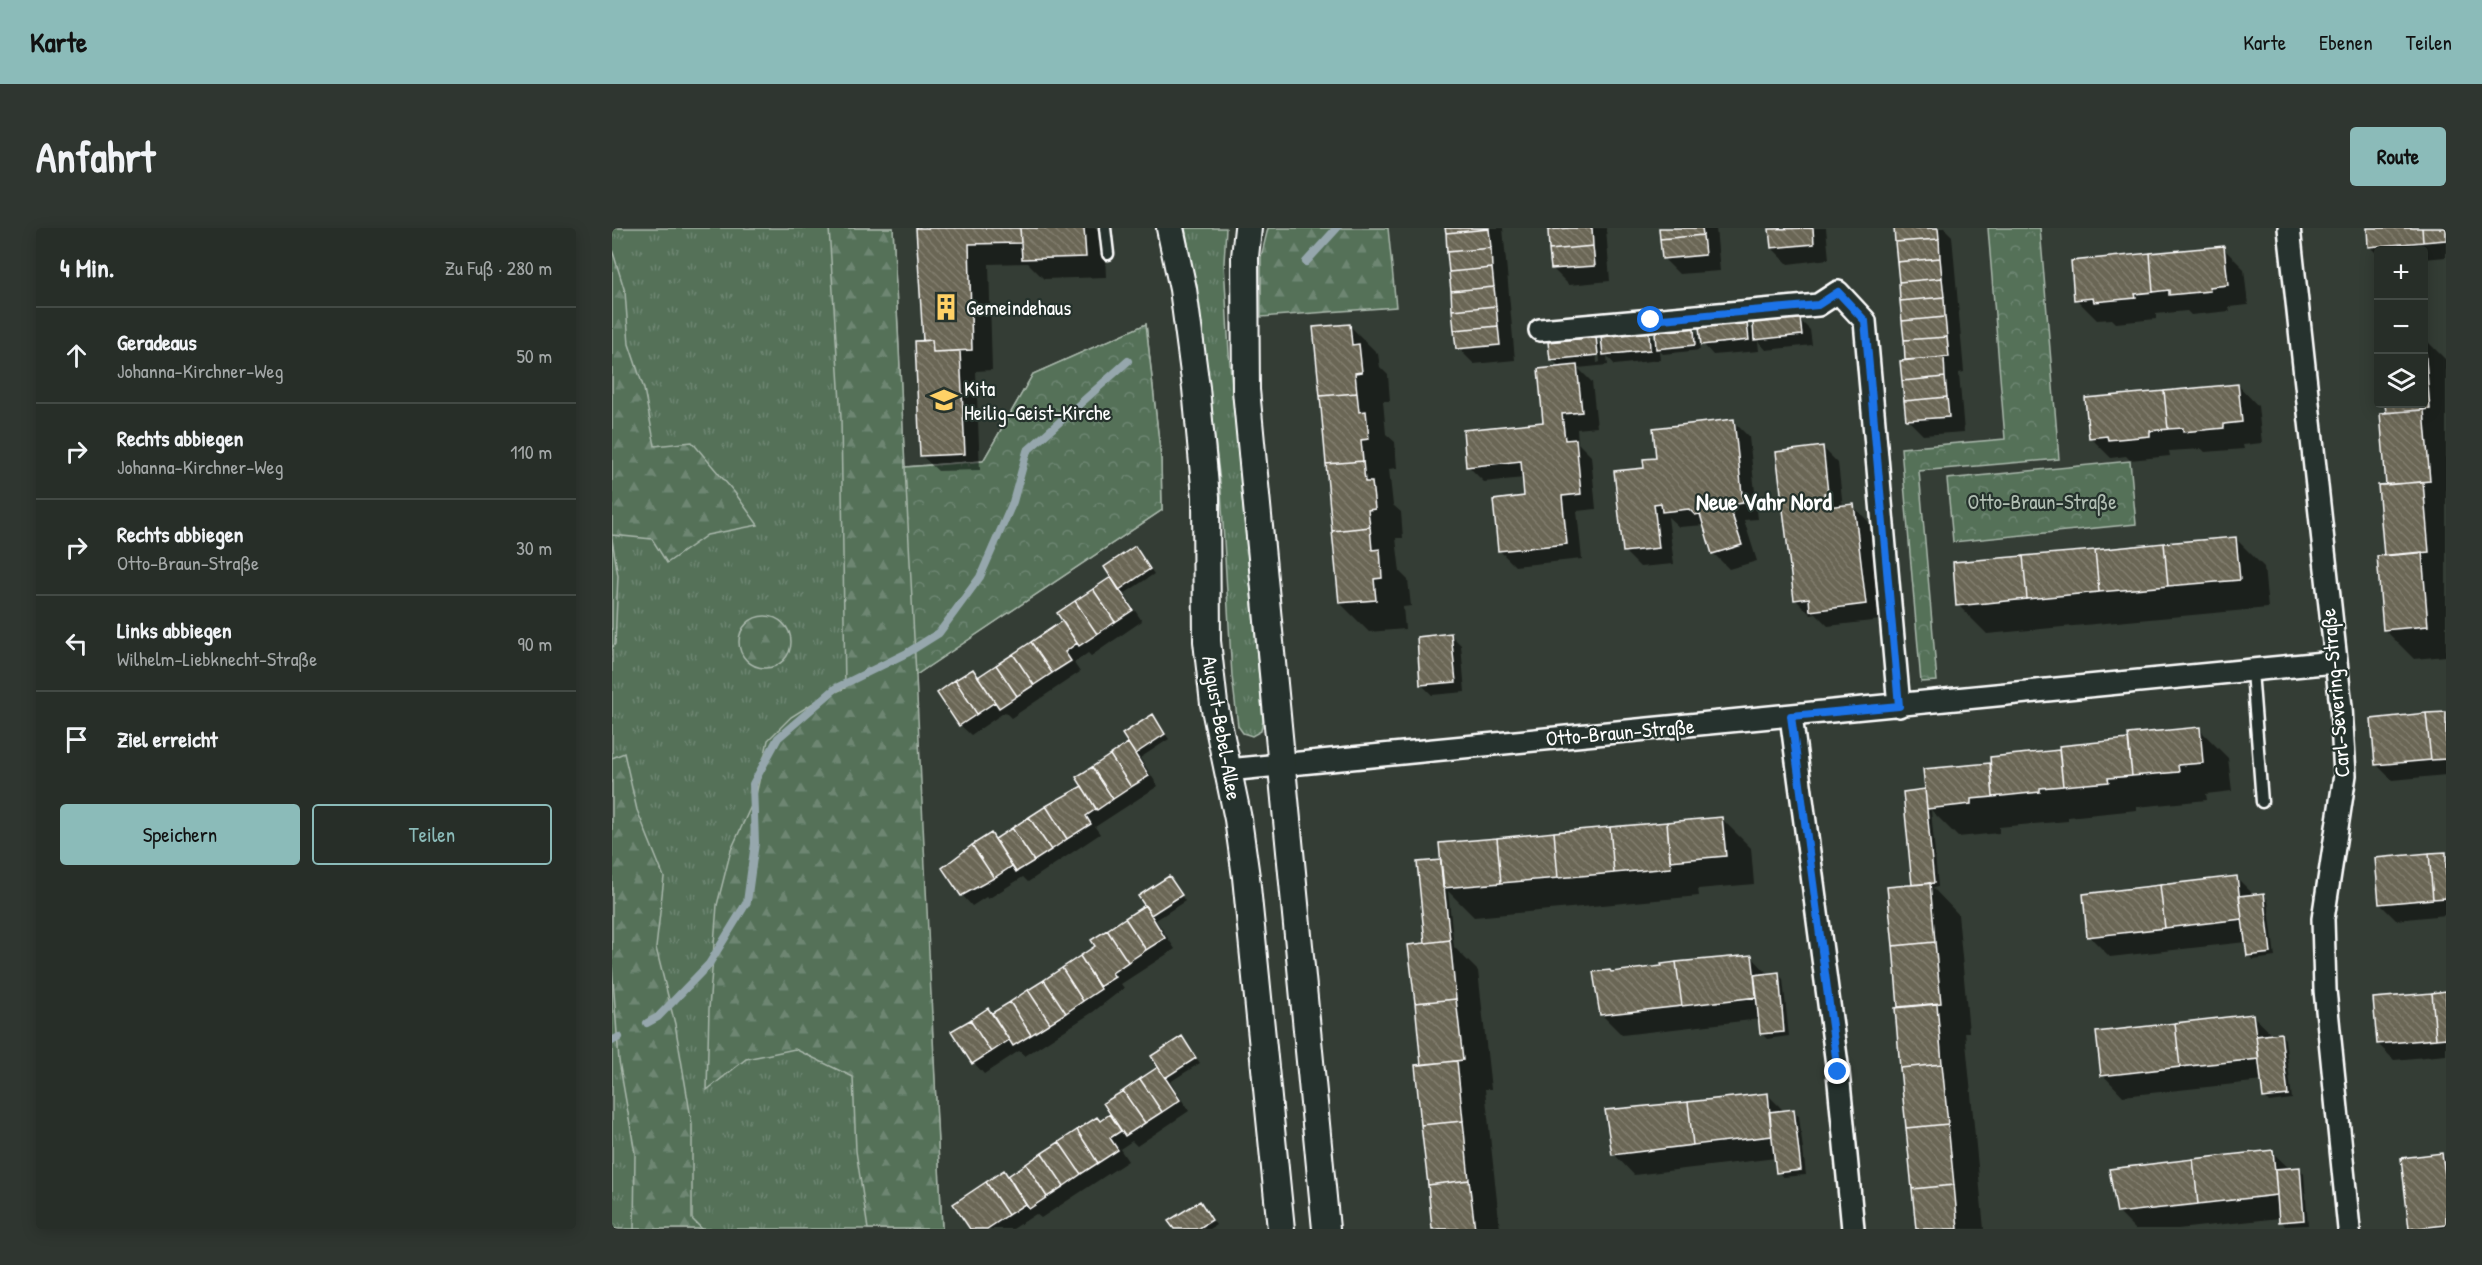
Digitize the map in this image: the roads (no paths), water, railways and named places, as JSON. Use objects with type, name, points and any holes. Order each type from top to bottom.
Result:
[{"type":"street","name":"August-Bebel-Allee","points":[[1170,228],[1183,289],[1196,388],[1206,497],[1208,641],[1214,704],[1246,877],[1281,1229]]},
{"type":"street","points":[[1248,228],[1245,257],[1246,390],[1326,1229]]},
{"type":"street","name":"Carl-Severing-Straße","points":[[2289,228],[2334,662],[2341,707],[2345,775],[2324,919],[2325,990],[2349,1229]]},
{"type":"street","points":[[1540,330],[1818,305],[1838,292],[1865,321],[1899,706]]},
{"type":"street","name":"Otto-Braun-Straße","points":[[1228,770],[2334,662]]},
{"type":"street","points":[[1791,716],[1838,1072],[1853,1229]]},
{"type":"lane","points":[[1105,228],[1108,254]]},
{"type":"lane","points":[[2252,671],[2262,802]]},
{"type":"waterway","points":[[1306,262],[1337,228]]},
{"type":"waterway","points":[[647,1023],[658,1017],[709,964],[747,902],[755,843],[753,784],[778,738],[836,688],[907,653],[939,633],[980,577],[1013,502],[1027,451],[1128,361]]},
{"type":"waterway","points":[[612,1041],[619,1037]]},
{"type":"place","name":"Gemeindehaus","points":[[946,307]]},
{"type":"place","name":"Kita Heilig-Geist-Kirche","points":[[944,400]]},
{"type":"district","name":"Neue Vahr Nord","points":[[1764,501]]}]
